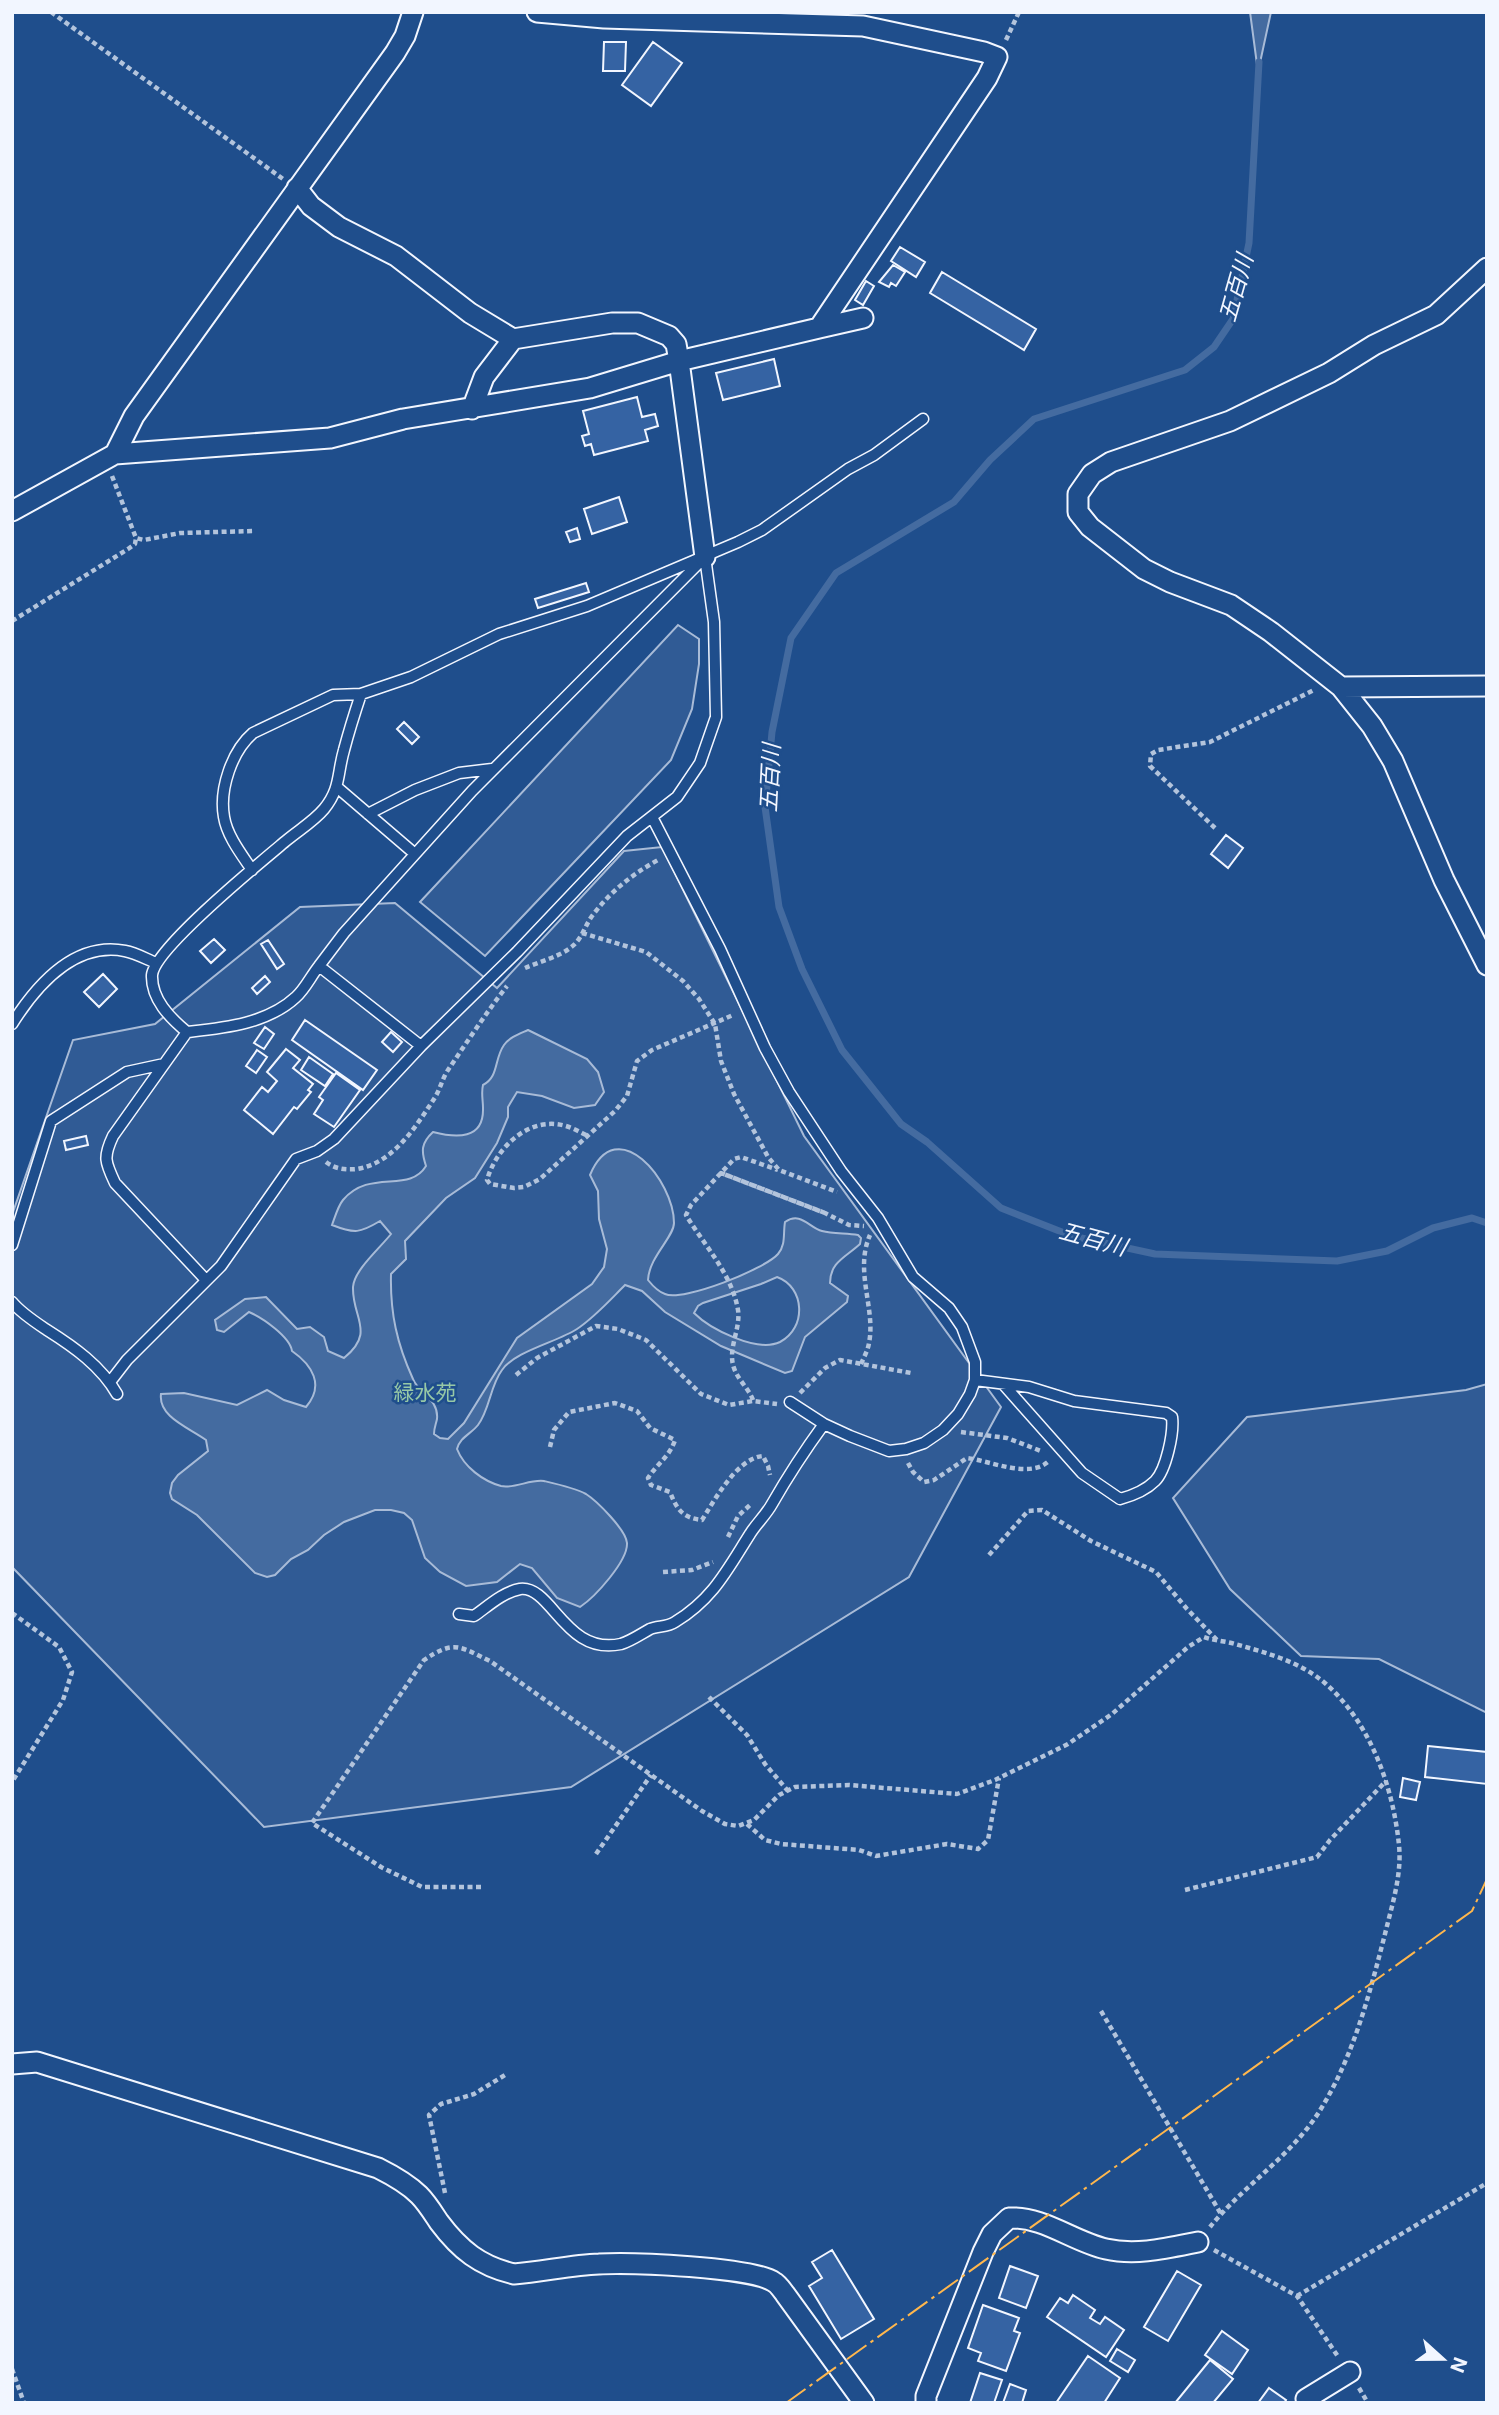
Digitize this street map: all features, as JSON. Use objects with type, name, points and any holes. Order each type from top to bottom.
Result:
[{"type":"street","points":[[110,457],[134,416],[395,53],[405,36],[413,12]]},
{"type":"street","points":[[537,12],[863,26],[997,57],[987,78],[819,328]]},
{"type":"street","points":[[297,188],[311,206],[339,227],[396,256],[478,319],[513,339],[612,323],[638,323],[668,336],[676,344],[679,361],[705,557]]},
{"type":"street","points":[[1487,268],[1436,315],[1374,345],[1329,373],[1230,421],[1111,462],[1092,474],[1078,494],[1077,512],[1090,527],[1144,569],[1231,605],[1271,632],[1341,687],[1371,726],[1393,761],[1444,880],[1487,965]]},
{"type":"street","points":[[12,511],[110,457],[330,438],[403,419],[590,388],[679,361],[863,318]]},
{"type":"street","points":[[472,409],[484,377],[513,339]]},
{"type":"street","points":[[1341,687],[1487,686]]},
{"type":"street","points":[[12,2064],[37,2062],[378,2168],[394,2176],[419,2196],[451,2238],[469,2256],[502,2271],[514,2274],[598,2264],[650,2264],[760,2276],[774,2282],[785,2294],[864,2403]]},
{"type":"street","points":[[926,2403],[926,2396],[983,2252],[992,2234],[1009,2218],[1026,2219],[1104,2249],[1121,2252],[1138,2252],[1198,2242]]},
{"type":"street","points":[[1306,2399],[1350,2372]]},
{"type":"lane","points":[[252,870],[237,848],[224,818],[227,778],[232,762],[245,740],[266,726],[333,695],[361,694],[411,677],[499,634],[587,606],[705,557],[762,530],[848,469],[895,442],[923,419]]},
{"type":"lane","points":[[206,1280],[115,1183],[106,1165],[106,1152],[113,1136],[187,1032],[258,1020],[280,1009],[297,996],[344,933],[492,769],[705,557]]},
{"type":"lane","points":[[110,1382],[127,1360],[221,1266],[296,1159],[317,1151],[334,1139],[421,1046],[517,952],[627,836],[677,797],[700,763],[716,717],[714,622],[705,557]]},
{"type":"lane","points":[[187,1032],[173,1020],[156,995],[152,975],[156,963],[252,870],[323,811],[338,788],[344,748],[361,694]]},
{"type":"lane","points":[[368,814],[415,790],[459,773],[492,769]]},
{"type":"lane","points":[[338,788],[415,854]]},
{"type":"lane","points":[[652,817],[789,1092],[842,1171],[878,1218],[913,1277],[949,1308],[962,1327],[975,1362],[975,1380],[958,1414],[943,1430],[924,1443],[901,1450],[889,1451],[824,1424],[790,1402]]},
{"type":"lane","points":[[12,1024],[39,988],[66,962],[103,950],[122,950],[156,963]]},
{"type":"lane","points":[[319,966],[421,1046]]},
{"type":"lane","points":[[12,1245],[51,1121],[127,1072],[164,1064]]},
{"type":"lane","points":[[12,1302],[80,1352],[110,1382],[117,1394]]},
{"type":"lane","points":[[975,1380],[1028,1387],[1074,1401],[1166,1413],[1172,1418],[1173,1436],[1155,1481],[1120,1499],[1082,1473],[1058,1452],[1003,1384]]},
{"type":"lane","points":[[459,1614],[474,1616],[501,1597],[521,1589],[535,1592],[573,1632],[592,1645],[622,1644],[654,1627],[673,1624],[710,1595],[724,1578],[751,1532],[772,1505],[796,1463],[824,1424]]},
{"type":"path","points":[[51,12],[297,188]]},
{"type":"path","points":[[997,57],[1019,12]]},
{"type":"path","points":[[12,621],[135,544],[136,538],[110,457]]},
{"type":"path","points":[[136,538],[144,540],[180,533],[253,531]]},
{"type":"path","points":[[1215,828],[1150,766],[1151,754],[1158,750],[1210,742],[1325,685],[1341,687]]},
{"type":"path","points":[[516,975],[524,968],[571,948],[605,899],[634,873],[671,853]]},
{"type":"path","points":[[582,933],[646,952],[683,981],[699,999],[715,1024],[721,1061],[734,1094],[768,1157],[779,1170]]},
{"type":"path","points":[[317,1151],[331,1166],[340,1169],[367,1167],[391,1154],[435,1097],[445,1074],[510,982]]},
{"type":"path","points":[[586,1135],[565,1125],[554,1125],[536,1127],[517,1135],[502,1150],[491,1166],[486,1180],[498,1186],[524,1187],[540,1179],[624,1101],[637,1061],[653,1050],[746,1008]]},
{"type":"path","points":[[753,1401],[734,1369],[732,1356],[738,1309],[727,1277],[686,1215],[691,1205],[734,1159],[741,1157],[865,1201]]},
{"type":"path","points":[[721,1173],[849,1225],[863,1227],[878,1218]]},
{"type":"path","points":[[861,1364],[869,1344],[864,1272],[866,1244],[878,1218]]},
{"type":"path","points":[[516,1375],[537,1357],[596,1326],[618,1329],[646,1340],[701,1394],[729,1405],[753,1401],[776,1404],[790,1402],[825,1368],[840,1360],[911,1373]]},
{"type":"path","points":[[550,1447],[554,1430],[569,1412],[615,1403],[637,1411],[650,1428],[675,1440],[671,1452],[654,1468],[648,1478],[651,1485],[670,1492],[676,1509],[689,1519],[702,1520],[733,1475],[748,1461],[763,1456],[771,1479]]},
{"type":"path","points":[[943,1430],[1007,1437],[1029,1448],[1058,1452]]},
{"type":"path","points":[[901,1450],[913,1472],[924,1482],[934,1480],[967,1458],[1029,1470],[1048,1463],[1058,1452]]},
{"type":"path","points":[[723,1548],[737,1516],[754,1501]]},
{"type":"path","points":[[989,1555],[1028,1511],[1042,1510],[1091,1541],[1156,1572],[1218,1641]]},
{"type":"path","points":[[663,1572],[692,1570],[717,1560]]},
{"type":"path","points":[[12,1613],[59,1647],[72,1672],[63,1700],[12,1782]]},
{"type":"path","points":[[481,1887],[422,1888],[381,1867],[312,1823],[424,1660],[442,1648],[459,1647],[490,1661],[702,1811],[725,1824],[738,1826],[754,1820],[779,1795],[795,1787],[849,1785],[957,1794],[999,1778],[1068,1744],[1112,1713],[1188,1647],[1204,1637],[1295,1663],[1325,1684],[1364,1728],[1385,1781],[1399,1846],[1399,1870],[1361,2022],[1343,2066],[1317,2114],[1294,2142],[1221,2214],[1198,2242],[1297,2297],[1350,2372],[1368,2403]]},
{"type":"path","points":[[709,1697],[747,1735],[765,1764],[788,1791]]},
{"type":"path","points":[[596,1854],[652,1776]]},
{"type":"path","points":[[747,1823],[765,1840],[782,1844],[859,1850],[876,1856],[947,1844],[978,1849],[988,1840],[999,1778]]},
{"type":"path","points":[[1185,1890],[1317,1857],[1385,1781]]},
{"type":"path","points":[[1101,2011],[1221,2214]]},
{"type":"path","points":[[445,2196],[429,2115],[441,2104],[474,2094],[505,2075]]},
{"type":"path","points":[[1297,2297],[1487,2183]]},
{"type":"path","points":[[12,2370],[24,2403]]},
{"type":"shaded area","points":[[1250,12],[1271,12],[1258,72]]},
{"type":"shaded area","points":[[678,625],[699,639],[699,664],[692,709],[671,760],[485,956],[420,902]]},
{"type":"shaded area","name":"緑水苑","points":[[662,847],[804,1136],[1001,1407],[909,1577],[571,1787],[264,1827],[12,1567],[12,1215],[73,1040],[155,1024],[300,907],[395,903],[497,988],[624,851]]},
{"type":"shaded area","points":[[528,1030],[587,1059],[598,1072],[604,1092],[595,1105],[574,1108],[542,1096],[517,1092],[508,1107],[508,1117],[497,1143],[475,1178],[446,1198],[405,1241],[406,1259],[391,1274],[393,1315],[413,1379],[435,1406],[437,1419],[434,1434],[448,1439],[464,1423],[517,1338],[592,1284],[604,1267],[607,1249],[599,1219],[598,1191],[590,1175],[601,1157],[615,1150],[628,1151],[642,1159],[655,1172],[671,1206],[673,1229],[649,1272],[648,1280],[660,1292],[674,1295],[705,1289],[757,1268],[778,1254],[783,1243],[785,1222],[796,1218],[822,1231],[858,1235],[861,1238],[860,1244],[840,1260],[831,1276],[830,1283],[848,1296],[847,1302],[805,1337],[792,1371],[785,1373],[721,1346],[665,1312],[642,1291],[625,1285],[577,1329],[508,1363],[495,1383],[482,1419],[457,1449],[469,1467],[488,1481],[506,1487],[544,1481],[571,1488],[591,1498],[616,1524],[625,1537],[626,1551],[617,1569],[580,1607],[557,1598],[532,1568],[520,1564],[497,1582],[466,1586],[440,1572],[425,1558],[412,1520],[404,1513],[391,1510],[375,1510],[344,1522],[308,1550],[291,1559],[275,1575],[267,1577],[255,1573],[197,1515],[172,1499],[172,1483],[178,1475],[208,1451],[206,1440],[184,1426],[165,1409],[161,1394],[184,1393],[237,1405],[267,1390],[284,1400],[306,1407],[315,1391],[314,1376],[281,1334],[249,1312],[224,1332],[217,1330],[215,1320],[245,1299],[266,1297],[297,1329],[310,1327],[324,1337],[328,1351],[344,1358],[354,1349],[361,1332],[354,1298],[355,1280],[363,1266],[391,1234],[380,1221],[357,1231],[332,1225],[340,1205],[354,1190],[365,1185],[410,1179],[419,1174],[426,1166],[424,1144],[433,1132],[459,1135],[474,1131],[482,1118],[483,1085],[492,1077],[501,1050],[512,1038]],"holes":[[[777,1277],[793,1289],[799,1308],[795,1327],[789,1336],[780,1342],[770,1345],[734,1338],[694,1313],[703,1303]]]},
{"type":"shaded area","points":[[1487,1384],[1487,1713],[1379,1659],[1301,1656],[1230,1589],[1173,1498],[1247,1417],[1466,1390]]},
{"type":"building","points":[[604,42],[626,42],[625,71],[603,71]]},
{"type":"building","points":[[653,42],[682,63],[651,106],[622,85]]},
{"type":"building","points":[[900,247],[925,262],[916,277],[891,261]]},
{"type":"building","points":[[893,265],[905,272],[896,286],[891,283],[889,287],[879,282]]},
{"type":"building","points":[[942,272],[1036,329],[1024,350],[930,293]]},
{"type":"building","points":[[866,281],[874,286],[863,305],[855,300]]},
{"type":"building","points":[[774,359],[780,386],[723,400],[716,373]]},
{"type":"building","points":[[637,397],[642,417],[655,414],[658,426],[645,430],[648,441],[594,455],[591,444],[585,446],[582,436],[589,434],[583,411]]},
{"type":"building","points":[[619,497],[627,522],[592,534],[584,509]]},
{"type":"building","points":[[577,528],[580,539],[570,542],[566,532]]},
{"type":"building","points":[[586,583],[589,592],[538,608],[535,599]]},
{"type":"building","points":[[404,722],[419,737],[412,744],[397,729]]},
{"type":"building","points":[[1226,835],[1243,848],[1228,868],[1211,854]]},
{"type":"building","points":[[214,939],[225,950],[211,963],[200,951]]},
{"type":"building","points":[[268,940],[284,964],[277,969],[261,944]]},
{"type":"building","points":[[103,974],[117,989],[99,1007],[84,992]]},
{"type":"building","points":[[265,976],[270,982],[257,994],[252,988]]},
{"type":"building","points":[[305,1020],[377,1070],[363,1090],[292,1040]]},
{"type":"building","points":[[265,1027],[274,1034],[264,1049],[254,1043]]},
{"type":"building","points":[[391,1032],[402,1042],[393,1052],[382,1042]]},
{"type":"building","points":[[286,1049],[300,1060],[293,1068],[313,1084],[308,1090],[311,1092],[297,1109],[294,1107],[273,1134],[244,1110],[262,1087],[268,1092],[277,1081],[267,1072]]},
{"type":"building","points":[[257,1050],[267,1057],[256,1073],[246,1066]]},
{"type":"building","points":[[309,1057],[333,1074],[325,1086],[301,1070]]},
{"type":"building","points":[[336,1073],[360,1090],[334,1127],[314,1114],[323,1100],[319,1097]]},
{"type":"building","points":[[86,1136],[88,1145],[66,1150],[64,1141]]},
{"type":"building","points":[[1428,1746],[1487,1752],[1487,1784],[1425,1777]]},
{"type":"building","points":[[1403,1778],[1420,1782],[1416,1800],[1400,1797]]},
{"type":"building","points":[[832,2250],[874,2319],[841,2339],[809,2286],[822,2278],[812,2262]]},
{"type":"building","points":[[1010,2266],[1038,2276],[1026,2308],[999,2298]]},
{"type":"building","points":[[1177,2271],[1201,2285],[1168,2341],[1144,2327]]},
{"type":"building","points":[[1073,2295],[1095,2310],[1090,2318],[1100,2324],[1105,2317],[1124,2330],[1106,2357],[1047,2317],[1060,2298],[1068,2303]]},
{"type":"building","points":[[983,2305],[1019,2318],[1014,2331],[1020,2333],[1006,2371],[978,2361],[981,2353],[968,2348]]},
{"type":"building","points":[[1222,2331],[1248,2350],[1232,2374],[1205,2355]]},
{"type":"building","points":[[1117,2349],[1135,2360],[1128,2372],[1110,2361]]},
{"type":"building","points":[[1088,2356],[1120,2378],[1104,2403],[1056,2403]]},
{"type":"building","points":[[1210,2360],[1233,2379],[1213,2403],[1175,2403]]},
{"type":"building","points":[[980,2373],[1002,2380],[994,2403],[970,2403]]},
{"type":"building","points":[[1010,2384],[1026,2390],[1022,2403],[1003,2403]]},
{"type":"building","points":[[1269,2388],[1286,2400],[1284,2403],[1258,2403]]},
{"type":"waterway","name":"五百川","points":[[1259,62],[1249,243],[1233,319],[1214,347],[1185,370],[1034,419],[990,460],[954,502],[836,573],[791,638],[772,732],[765,807],[779,907],[802,969],[842,1050],[901,1124],[927,1142],[1001,1208],[1072,1236],[1155,1254],[1337,1261],[1387,1251],[1433,1228],[1472,1218],[1487,1223]]},
{"type":"power","points":[[786,2403],[1472,1911],[1487,1879]]}]
